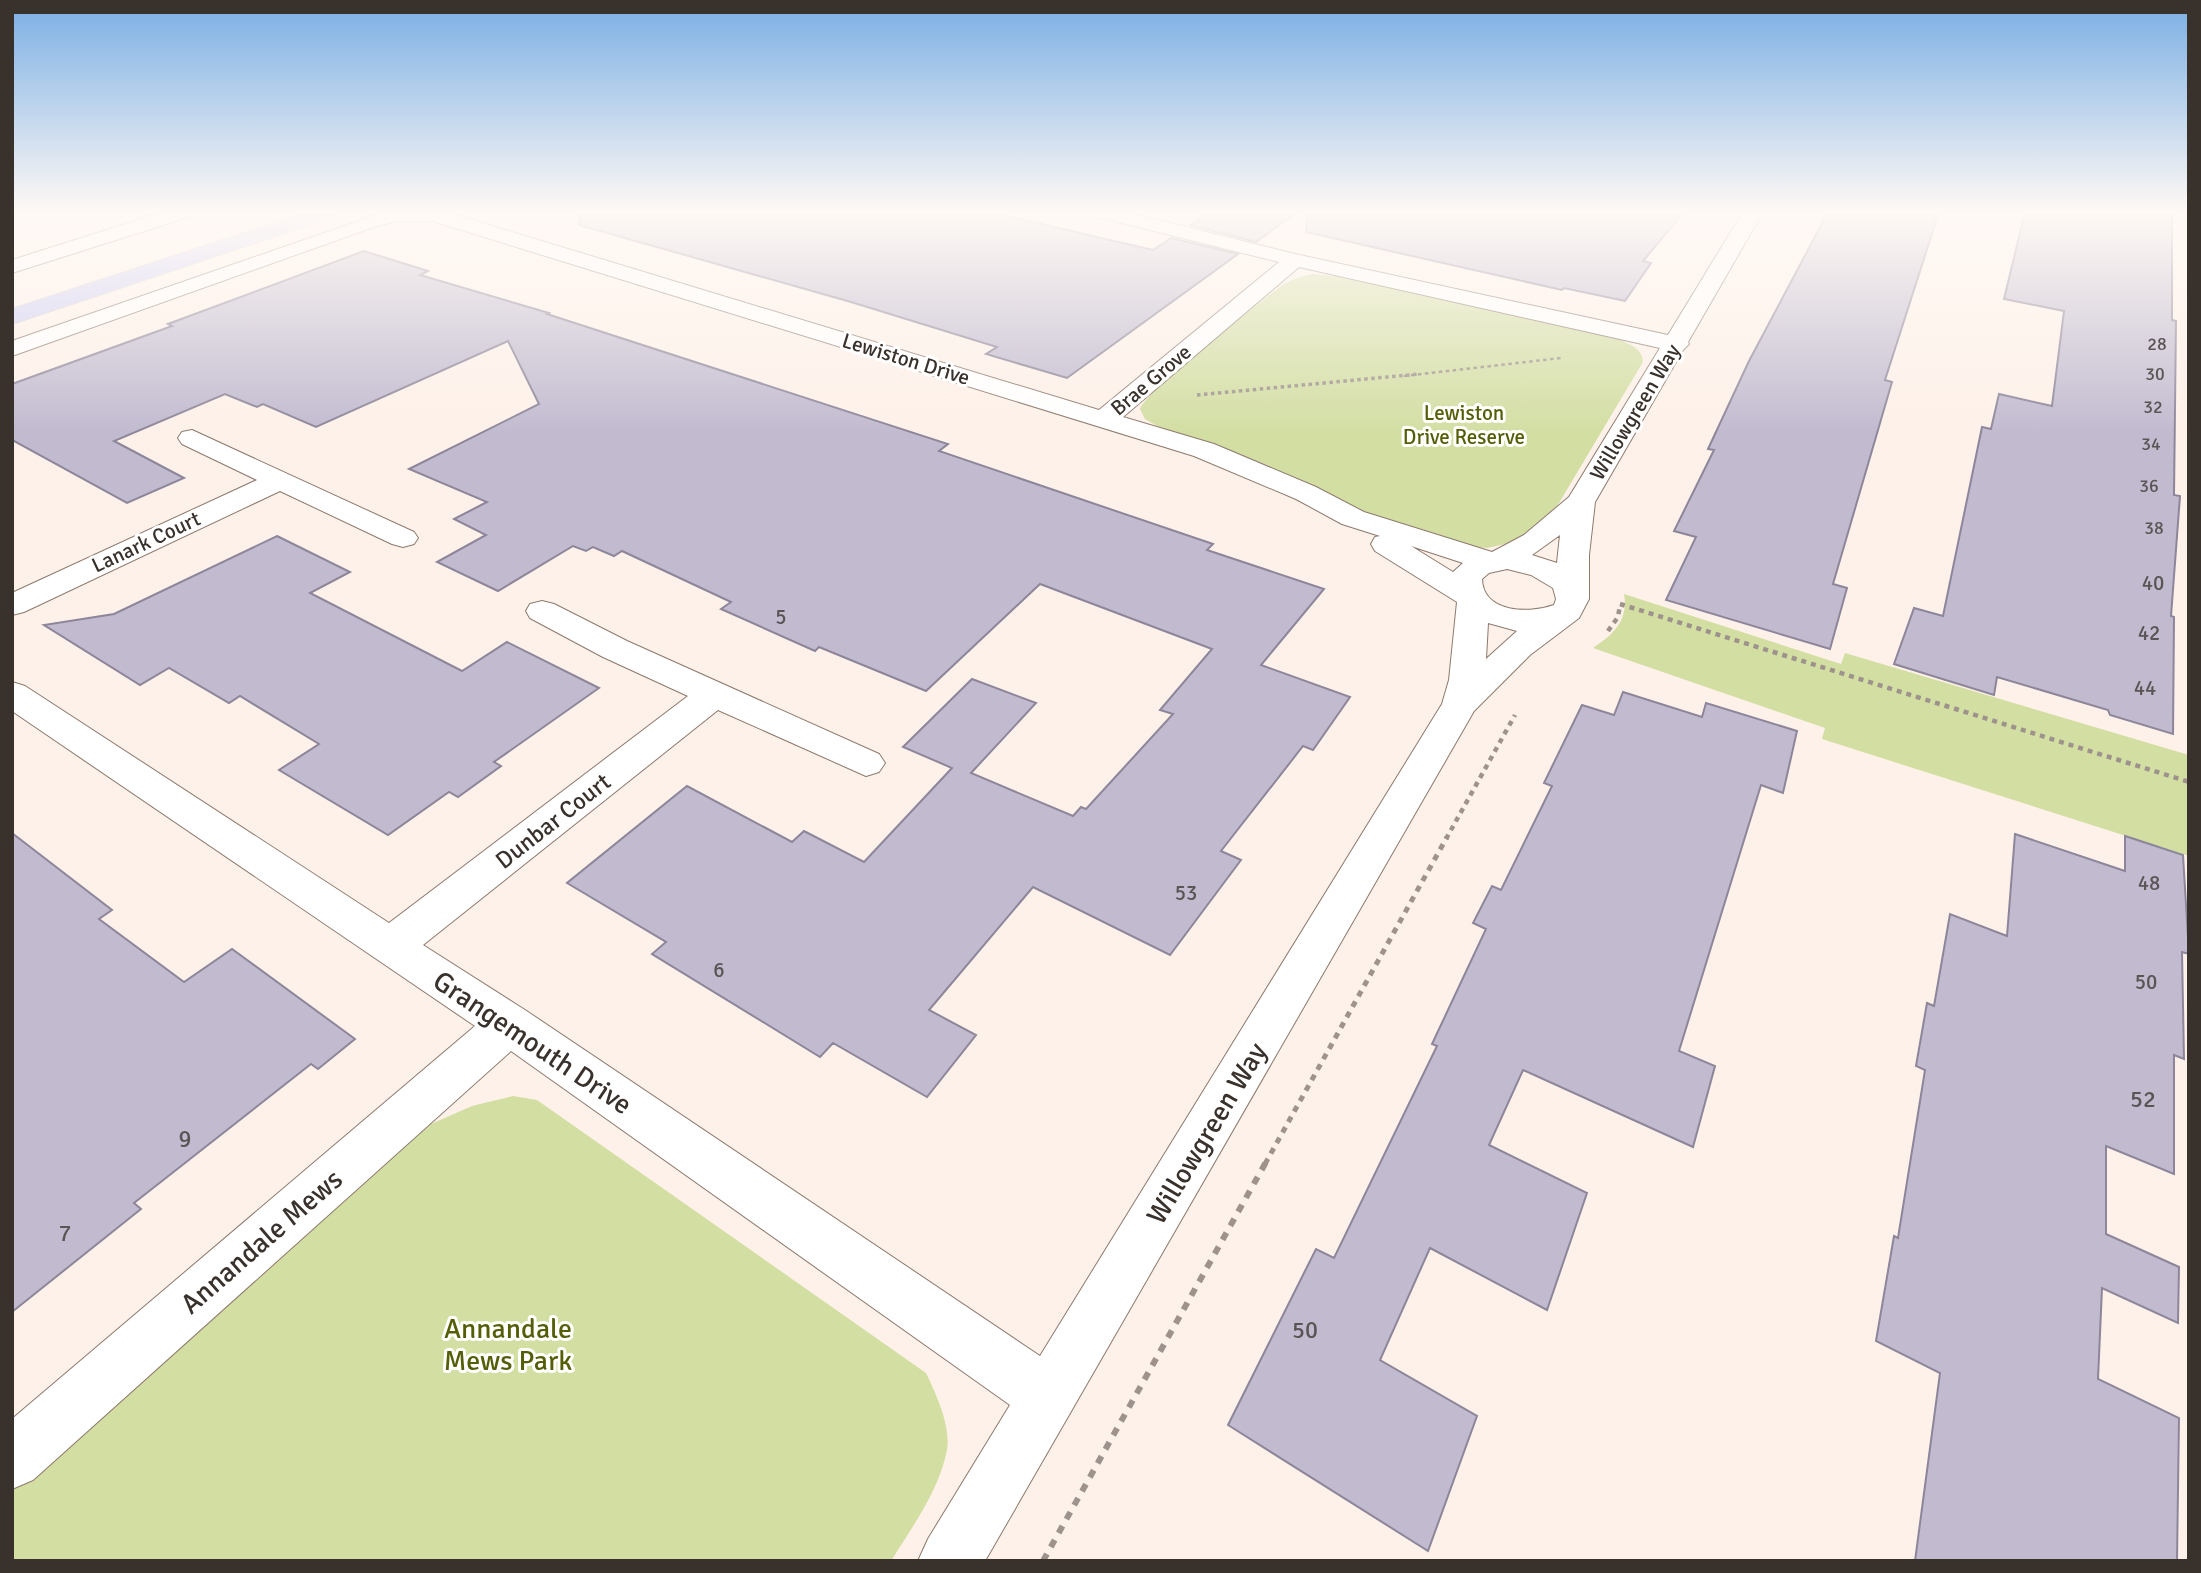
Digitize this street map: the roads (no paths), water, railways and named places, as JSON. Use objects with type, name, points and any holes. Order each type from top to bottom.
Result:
[{"type":"main road","points":[[12,295],[41,285]]},
{"type":"main road","points":[[12,317],[107,285]]},
{"type":"street","name":"Lewiston Drive","points":[[12,349],[191,285]]},
{"type":"street","name":"Lewiston Drive","points":[[680,285],[1112,411],[1306,493],[1353,518],[1495,561]]},
{"type":"street","name":"Brae Grove","points":[[1112,411],[1264,285]]},
{"type":"street","points":[[1411,285],[1677,344]]},
{"type":"street","name":"Willowgreen Way","points":[[1495,561],[1535,541],[1580,502],[1711,285]]},
{"type":"street","points":[[192,438],[404,538]]},
{"type":"street","name":"Lanark Court","points":[[12,605],[279,480]]},
{"type":"street","name":"Willowgreen Way","points":[[1460,704],[1565,604],[1580,502]]},
{"type":"street","name":"Lewiston Drive","points":[[1353,518],[1380,540],[1470,598]]},
{"type":"street","points":[[1495,561],[1525,562],[1544,568],[1561,578],[1565,604],[1533,622],[1508,620],[1487,611],[1470,598],[1464,588],[1466,576],[1476,566],[1495,561]]},
{"type":"street","name":"Willowgreen Way","points":[[950,1561],[1460,704],[1467,680],[1470,598]]},
{"type":"street","points":[[542,611],[713,695],[866,763]]},
{"type":"street","name":"Grangemouth Drive","points":[[12,694],[118,767],[509,1024],[1049,1397]]},
{"type":"street","name":"Dunbar Court","points":[[391,946],[713,695]]},
{"type":"street","name":"Annandale Mews","points":[[12,1459],[509,1024]]},
{"type":"park label","name":"Lewiston Drive Reserve","points":[[1464,425]]},
{"type":"park label","name":"Annandale Mews Park","points":[[508,1344]]}]
